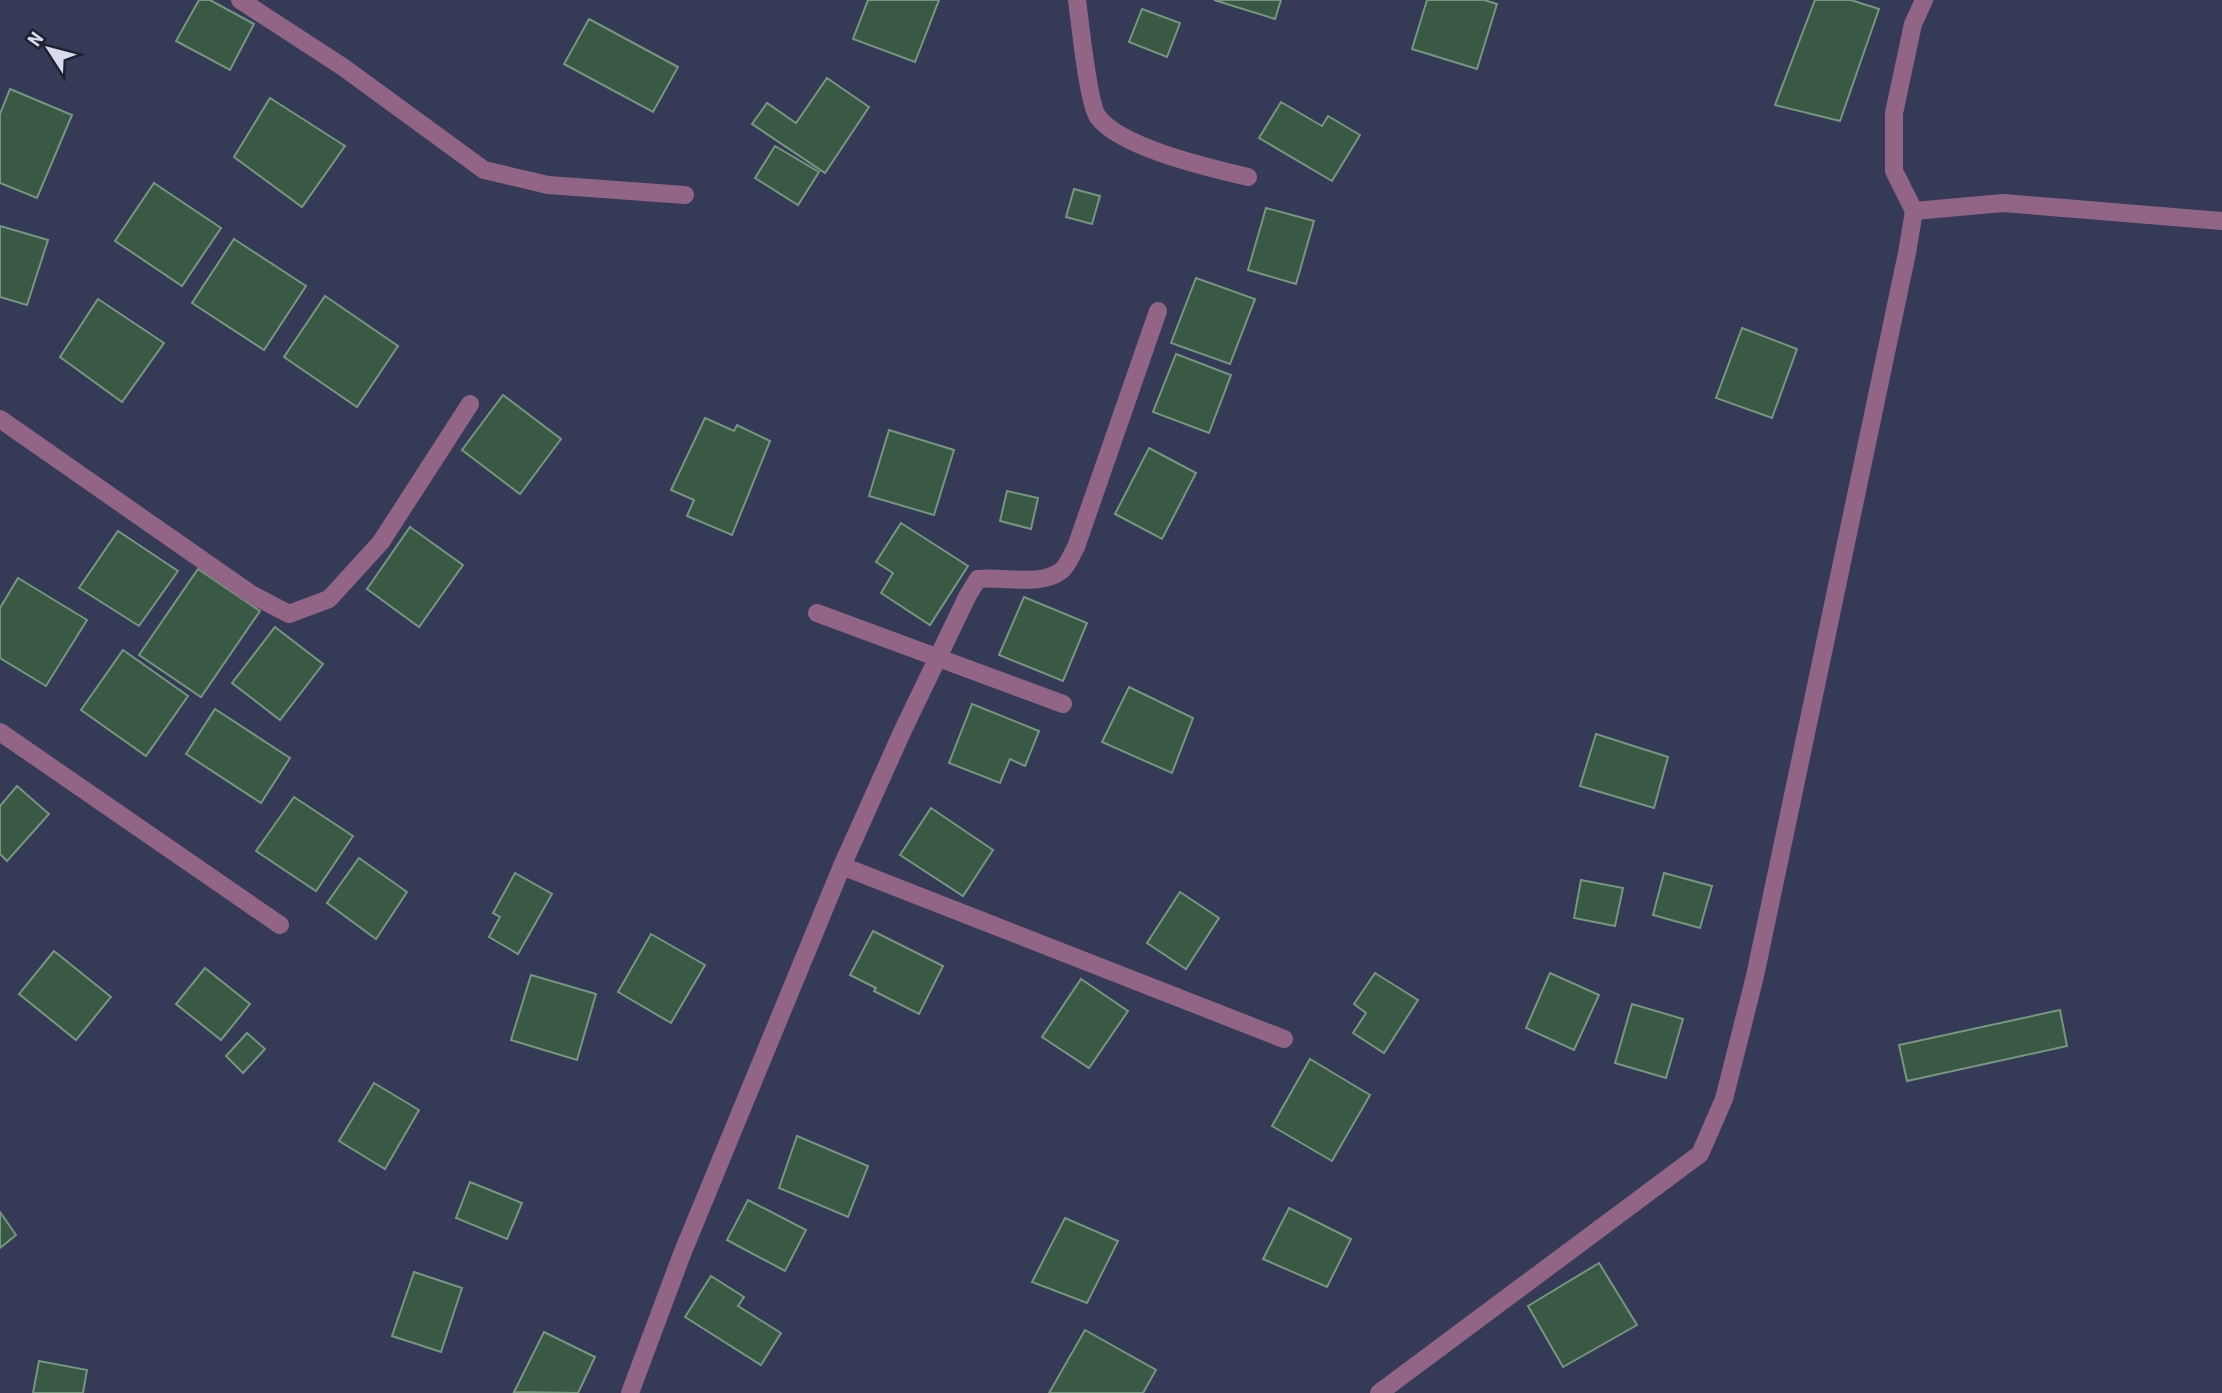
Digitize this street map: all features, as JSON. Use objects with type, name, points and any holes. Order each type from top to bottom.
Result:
[{"type":"street","points":[[240,0],[343,67],[484,170],[548,185],[685,195]]},
{"type":"street","points":[[1077,0],[1090,91],[1097,116],[1115,133],[1182,161],[1248,177]]},
{"type":"street","points":[[1379,1393],[1700,1154],[1724,1099],[1755,976],[1905,267],[1914,211],[1894,171],[1894,113],[1913,24],[1924,0]]},
{"type":"street","points":[[1914,211],[2003,203],[2222,222]]},
{"type":"street","points":[[631,1393],[682,1254],[842,866],[937,658],[978,579],[997,577],[1037,581],[1062,571],[1076,547],[1158,311]]},
{"type":"street","points":[[0,419],[251,594],[289,614],[329,599],[381,542],[470,404]]},
{"type":"street","points":[[817,613],[1063,704]]},
{"type":"street","points":[[0,732],[280,925]]},
{"type":"street","points":[[842,866],[1284,1039]]},
{"type":"building","points":[[199,0],[210,0],[254,24],[230,70],[176,41]]},
{"type":"building","points":[[868,0],[939,0],[915,62],[853,39]]},
{"type":"building","points":[[1214,0],[1281,0],[1275,19]]},
{"type":"building","points":[[1427,0],[1484,0],[1497,4],[1477,69],[1412,49]]},
{"type":"building","points":[[1815,0],[1851,0],[1879,9],[1840,121],[1775,105]]},
{"type":"building","points":[[1142,9],[1180,23],[1167,57],[1129,42]]},
{"type":"building","points":[[589,19],[678,67],[653,112],[564,64]]},
{"type":"building","points":[[827,78],[869,107],[825,173],[752,124],[767,103],[796,123]]},
{"type":"building","points":[[10,89],[72,115],[37,198],[0,183],[0,114]]},
{"type":"building","points":[[270,98],[345,146],[302,207],[234,157]]},
{"type":"building","points":[[1281,102],[1322,126],[1328,116],[1360,135],[1332,181],[1259,138]]},
{"type":"building","points":[[775,146],[819,172],[798,205],[755,178]]},
{"type":"building","points":[[154,183],[221,228],[182,286],[115,241]]},
{"type":"building","points":[[1074,189],[1100,196],[1092,224],[1066,217]]},
{"type":"building","points":[[1266,208],[1314,221],[1296,284],[1248,270]]},
{"type":"building","points":[[0,226],[48,240],[27,305],[0,297]]},
{"type":"building","points":[[234,239],[306,286],[264,350],[192,303]]},
{"type":"building","points":[[1196,278],[1255,299],[1230,364],[1171,343]]},
{"type":"building","points":[[325,296],[398,346],[357,407],[284,357]]},
{"type":"building","points":[[98,299],[164,343],[122,402],[60,357]]},
{"type":"building","points":[[1742,328],[1797,349],[1772,418],[1716,398]]},
{"type":"building","points":[[1176,354],[1231,375],[1209,433],[1153,412]]},
{"type":"building","points":[[503,395],[561,439],[520,494],[462,450]]},
{"type":"building","points":[[705,418],[734,431],[737,425],[770,441],[732,535],[687,516],[694,500],[671,490]]},
{"type":"building","points":[[889,430],[954,450],[934,515],[869,496]]},
{"type":"building","points":[[1149,448],[1196,473],[1162,539],[1115,514]]},
{"type":"building","points":[[1007,491],[1038,498],[1031,529],[1000,521]]},
{"type":"building","points":[[901,523],[968,566],[930,625],[881,593],[893,573],[876,562]]},
{"type":"building","points":[[410,527],[463,565],[419,627],[367,589]]},
{"type":"building","points":[[118,531],[178,571],[139,626],[79,588]]},
{"type":"building","points":[[198,569],[260,611],[201,697],[139,655]]},
{"type":"building","points":[[18,578],[87,620],[46,686],[0,658],[0,608]]},
{"type":"building","points":[[1024,597],[1087,623],[1063,681],[999,655]]},
{"type":"building","points":[[275,627],[323,664],[280,720],[232,683]]},
{"type":"building","points":[[123,650],[188,696],[146,756],[81,710]]},
{"type":"building","points":[[1129,687],[1193,718],[1172,773],[1102,742]]},
{"type":"building","points":[[972,704],[1039,731],[1025,766],[1010,759],[1000,783],[949,763]]},
{"type":"building","points":[[215,709],[290,758],[261,803],[186,754]]},
{"type":"building","points":[[1596,734],[1668,757],[1654,808],[1580,786]]},
{"type":"building","points":[[17,786],[49,814],[7,861],[0,854],[0,806]]},
{"type":"building","points":[[294,797],[353,836],[316,891],[256,851]]},
{"type":"building","points":[[931,808],[993,850],[963,896],[900,855]]},
{"type":"building","points":[[359,858],[407,892],[376,939],[327,903]]},
{"type":"building","points":[[515,873],[552,894],[518,954],[489,937],[500,917],[493,913]]},
{"type":"building","points":[[1664,873],[1712,886],[1700,928],[1653,915]]},
{"type":"building","points":[[1581,880],[1623,888],[1615,926],[1574,918]]},
{"type":"building","points":[[1180,892],[1219,918],[1186,969],[1147,943]]},
{"type":"building","points":[[873,931],[943,966],[919,1014],[874,991],[876,988],[850,975]]},
{"type":"building","points":[[651,934],[705,965],[671,1023],[618,992]]},
{"type":"building","points":[[54,951],[111,997],[76,1040],[19,994]]},
{"type":"building","points":[[205,968],[250,1004],[221,1040],[176,1004]]},
{"type":"building","points":[[1375,973],[1418,1000],[1384,1053],[1353,1033],[1366,1013],[1354,1004]]},
{"type":"building","points":[[1550,973],[1599,995],[1574,1050],[1526,1028]]},
{"type":"building","points":[[531,975],[596,994],[577,1060],[511,1040]]},
{"type":"building","points":[[1081,979],[1128,1011],[1089,1068],[1042,1037]]},
{"type":"building","points":[[1632,1004],[1683,1019],[1666,1078],[1615,1063]]},
{"type":"building","points":[[2060,1010],[2067,1046],[1907,1081],[1899,1045]]},
{"type":"building","points":[[247,1033],[265,1049],[243,1073],[226,1056]]},
{"type":"building","points":[[1310,1059],[1370,1095],[1332,1161],[1272,1126]]},
{"type":"building","points":[[374,1083],[419,1110],[385,1169],[339,1141]]},
{"type":"building","points":[[797,1136],[868,1166],[848,1217],[779,1188]]},
{"type":"building","points":[[470,1182],[522,1203],[507,1239],[456,1218]]},
{"type":"building","points":[[748,1200],[806,1230],[785,1271],[727,1240]]},
{"type":"building","points":[[1289,1208],[1351,1239],[1327,1287],[1263,1259]]},
{"type":"building","points":[[0,1212],[16,1235],[0,1248]]},
{"type":"building","points":[[1065,1218],[1118,1241],[1087,1303],[1032,1282]]},
{"type":"building","points":[[1599,1263],[1637,1325],[1563,1367],[1528,1306]]},
{"type":"building","points":[[414,1272],[462,1288],[441,1352],[392,1336]]},
{"type":"building","points":[[711,1276],[744,1297],[738,1306],[781,1333],[761,1365],[685,1317]]},
{"type":"building","points":[[1085,1330],[1156,1370],[1143,1393],[1049,1393]]},
{"type":"building","points":[[544,1332],[595,1357],[578,1393],[514,1392]]},
{"type":"building","points":[[39,1361],[87,1370],[83,1393],[33,1393]]}]
